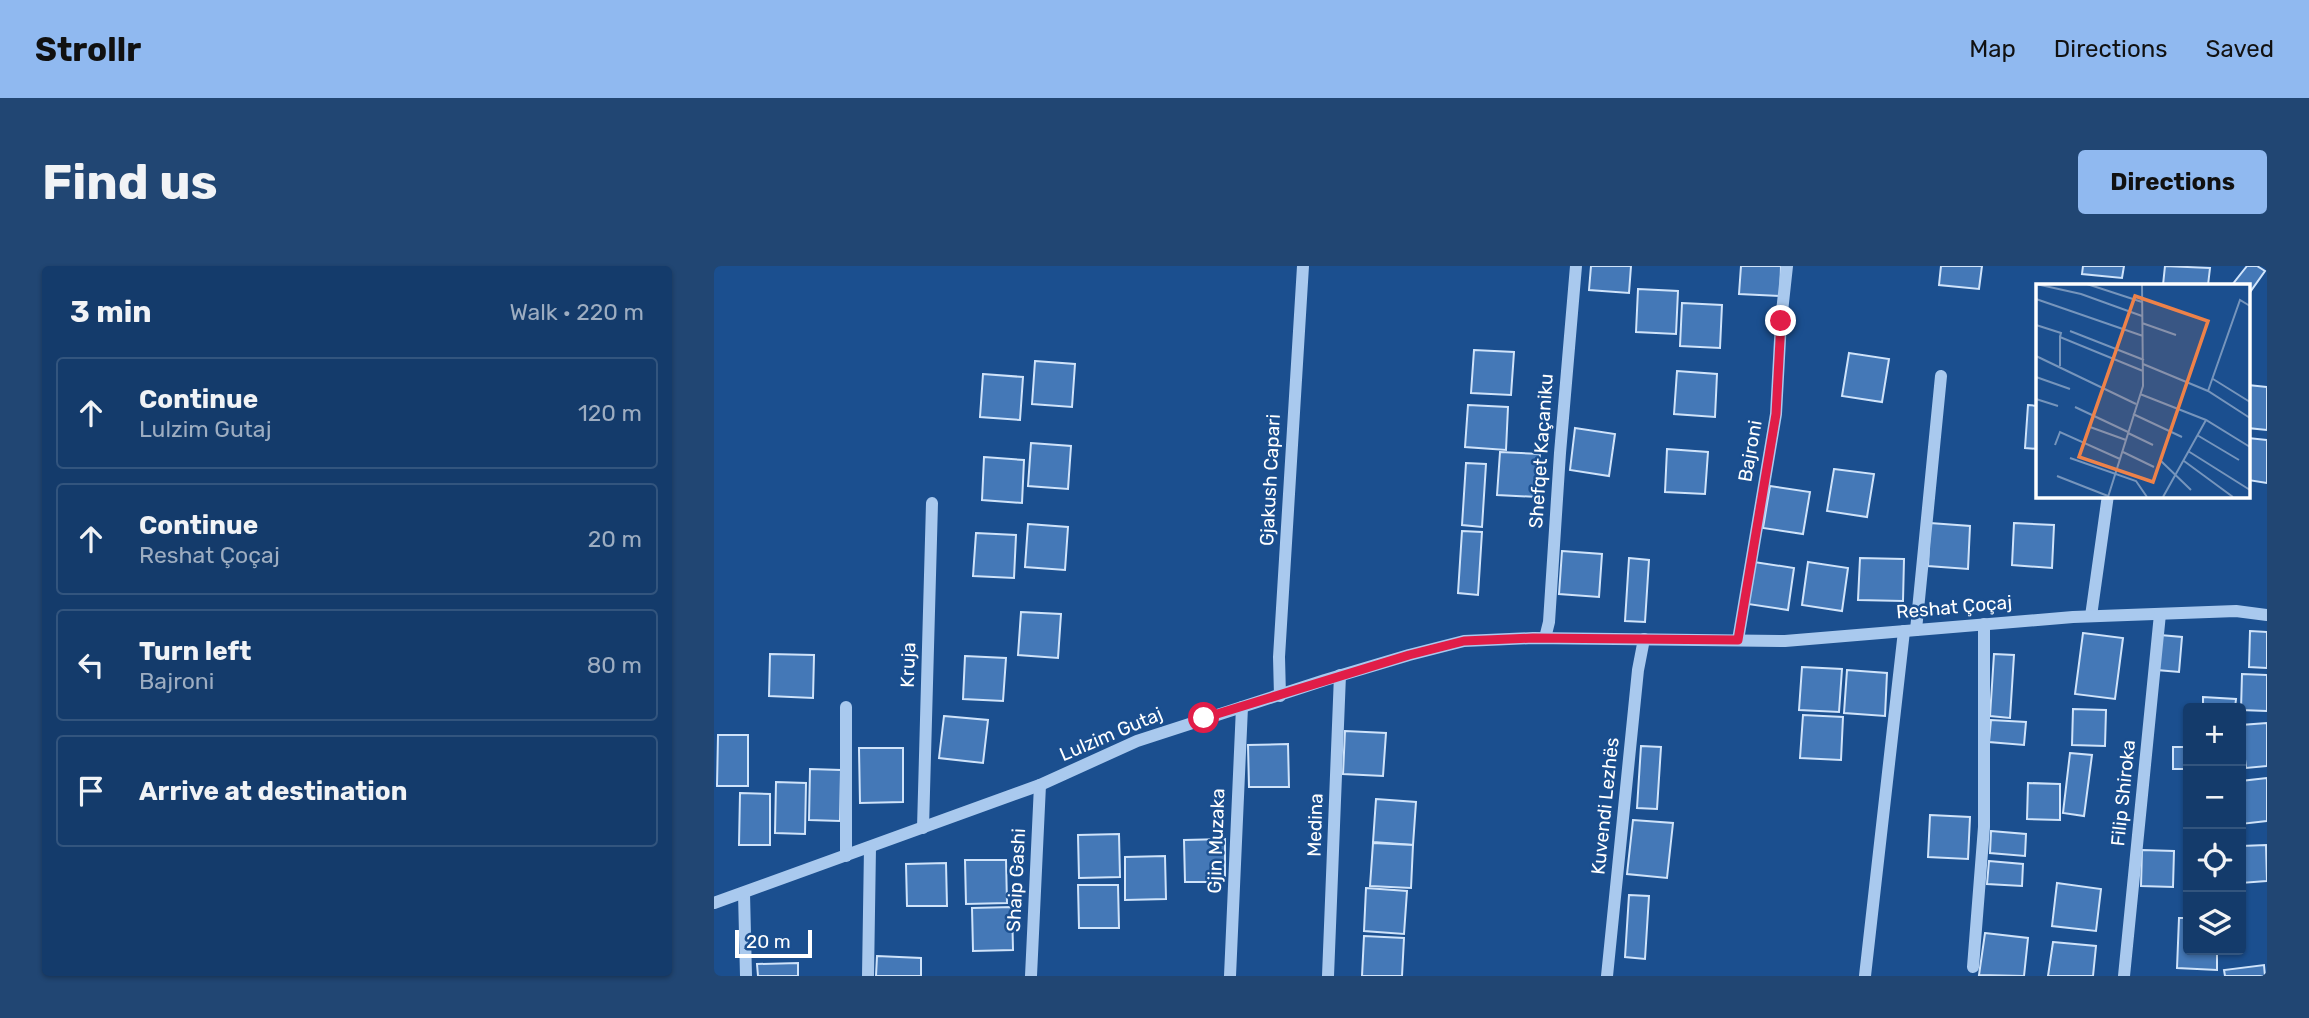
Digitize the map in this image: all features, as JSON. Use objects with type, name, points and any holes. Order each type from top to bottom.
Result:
[{"type":"street","name":"Gjakush Capari","points":[[1280,695],[1280,643],[1303,266]]},
{"type":"street","name":"Shefqet Kaçaniku","points":[[1545,638],[1549,622],[1576,266]]},
{"type":"street","name":"Bajroni","points":[[1738,640],[1776,414],[1787,266]]},
{"type":"street","points":[[1865,976],[1941,376]]},
{"type":"street","points":[[2091,616],[2108,497]]},
{"type":"street","name":"Kruja","points":[[923,828],[932,503]]},
{"type":"street","name":"Reshat Çoçaj","points":[[1644,639],[1785,641],[2091,616],[2236,611],[2267,615]]},
{"type":"street","name":"Filip Shiroka","points":[[2124,976],[2160,614]]},
{"type":"street","points":[[1973,967],[1984,827],[1984,624]]},
{"type":"street","name":"Lulzim Gutaj","points":[[714,903],[1040,785],[1137,741],[1340,675],[1464,641],[1644,639]]},
{"type":"street","name":"Kuvendi Lezhës","points":[[1607,976],[1638,670],[1644,639]]},
{"type":"street","name":"Medina","points":[[1328,976],[1340,675]]},
{"type":"street","points":[[846,707],[846,856]]},
{"type":"street","name":"Gjin Muzaka","points":[[1230,976],[1242,707]]},
{"type":"street","name":"Shaip Gashi","points":[[1031,976],[1040,785]]},
{"type":"street","points":[[868,976],[870,847]]},
{"type":"street","points":[[744,893],[746,976]]},
{"type":"building","points":[[1591,266],[1631,266],[1629,293],[1589,290]]},
{"type":"building","points":[[1741,266],[1781,266],[1780,296],[1739,294]]},
{"type":"building","points":[[1941,266],[1982,266],[1979,289],[1939,285]]},
{"type":"building","points":[[2083,266],[2124,266],[2122,278],[2082,274]]},
{"type":"building","points":[[2165,266],[2210,268],[2208,284],[2163,284]]},
{"type":"building","points":[[2247,266],[2257,266],[2265,271],[2249,294],[2249,284],[2233,284]]},
{"type":"building","points":[[1638,289],[1678,291],[1676,334],[1636,332]]},
{"type":"building","points":[[1682,303],[1722,305],[1720,348],[1680,346]]},
{"type":"building","points":[[1474,350],[1514,352],[1511,395],[1471,393]]},
{"type":"building","points":[[1849,353],[1889,359],[1882,402],[1842,396]]},
{"type":"building","points":[[1035,361],[1075,364],[1072,407],[1032,404]]},
{"type":"building","points":[[1677,371],[1717,374],[1715,417],[1674,414]]},
{"type":"building","points":[[983,374],[1023,377],[1020,420],[980,417]]},
{"type":"building","points":[[2249,385],[2267,387],[2267,430],[2249,428]]},
{"type":"building","points":[[1468,405],[1508,407],[1506,450],[1465,447]]},
{"type":"building","points":[[2028,405],[2036,406],[2036,449],[2025,448]]},
{"type":"building","points":[[1575,428],[1615,434],[1609,476],[1570,470]]},
{"type":"building","points":[[2249,438],[2267,440],[2267,483],[2249,480]]},
{"type":"building","points":[[1031,443],[1071,446],[1068,489],[1028,486]]},
{"type":"building","points":[[1667,449],[1708,452],[1705,494],[1665,492]]},
{"type":"building","points":[[1500,452],[1540,454],[1537,497],[1497,495]]},
{"type":"building","points":[[984,457],[1024,460],[1022,503],[982,500]]},
{"type":"building","points":[[1466,463],[1486,464],[1482,527],[1462,525]]},
{"type":"building","points":[[1834,469],[1874,474],[1867,517],[1827,511]]},
{"type":"building","points":[[1770,486],[1810,492],[1803,534],[1763,528]]},
{"type":"building","points":[[1930,523],[1970,526],[1968,569],[1928,566]]},
{"type":"building","points":[[2014,523],[2054,525],[2052,568],[2012,565]]},
{"type":"building","points":[[1028,524],[1068,527],[1065,570],[1025,567]]},
{"type":"building","points":[[1462,531],[1482,532],[1478,595],[1458,593]]},
{"type":"building","points":[[976,533],[1016,535],[1014,578],[973,576]]},
{"type":"building","points":[[1562,551],[1602,554],[1599,597],[1559,594]]},
{"type":"building","points":[[1629,558],[1649,560],[1645,622],[1625,621]]},
{"type":"building","points":[[1860,558],[1904,559],[1903,601],[1858,600]]},
{"type":"building","points":[[1754,562],[1794,568],[1788,610],[1748,604]]},
{"type":"building","points":[[1808,562],[1848,568],[1842,611],[1802,605]]},
{"type":"building","points":[[1021,612],[1061,614],[1058,658],[1018,655]]},
{"type":"building","points":[[2250,631],[2267,632],[2267,668],[2249,667]]},
{"type":"building","points":[[2083,633],[2123,638],[2115,699],[2075,694]]},
{"type":"building","points":[[2160,635],[2182,637],[2179,672],[2157,670]]},
{"type":"building","points":[[770,654],[814,655],[813,698],[769,696]]},
{"type":"building","points":[[1994,654],[2014,655],[2010,718],[1990,716]]},
{"type":"building","points":[[965,656],[1006,658],[1003,701],[963,699]]},
{"type":"building","points":[[1802,667],[1842,669],[1839,712],[1799,710]]},
{"type":"building","points":[[1847,670],[1887,673],[1885,716],[1844,713]]},
{"type":"building","points":[[2242,674],[2267,675],[2267,711],[2246,710],[2246,703],[2241,703]]},
{"type":"building","points":[[2203,697],[2236,699],[2236,703],[2203,703]]},
{"type":"building","points":[[2073,709],[2106,710],[2105,746],[2072,745]]},
{"type":"building","points":[[1803,715],[1843,717],[1841,760],[1800,758]]},
{"type":"building","points":[[944,716],[988,720],[983,763],[939,758]]},
{"type":"building","points":[[1991,720],[2026,722],[2024,745],[1989,742]]},
{"type":"building","points":[[2267,723],[2267,766],[2246,768],[2246,725]]},
{"type":"building","points":[[1345,731],[1386,733],[1383,776],[1343,774]]},
{"type":"building","points":[[718,735],[748,735],[748,786],[717,786]]},
{"type":"building","points":[[1288,744],[1289,787],[1249,787],[1248,745]]},
{"type":"building","points":[[1641,746],[1661,747],[1657,809],[1637,808]]},
{"type":"building","points":[[2173,747],[2183,747],[2183,769],[2173,769]]},
{"type":"building","points":[[859,748],[903,748],[903,802],[860,803]]},
{"type":"building","points":[[2070,753],[2092,755],[2084,816],[2063,813]]},
{"type":"building","points":[[810,769],[841,770],[840,821],[809,820]]},
{"type":"building","points":[[2267,778],[2267,821],[2246,823],[2246,780]]},
{"type":"building","points":[[776,782],[806,783],[805,834],[775,833]]},
{"type":"building","points":[[2028,783],[2060,784],[2060,820],[2027,819]]},
{"type":"building","points":[[740,793],[770,794],[770,845],[739,845]]},
{"type":"building","points":[[1376,799],[1416,802],[1413,845],[1373,842]]},
{"type":"building","points":[[1930,815],[1970,817],[1968,859],[1928,857]]},
{"type":"building","points":[[1633,820],[1673,823],[1667,878],[1627,874]]},
{"type":"building","points":[[1991,831],[2026,834],[2025,856],[1990,853]]},
{"type":"building","points":[[1119,834],[1120,877],[1079,878],[1078,835]]},
{"type":"building","points":[[1225,839],[1225,882],[1185,882],[1184,840]]},
{"type":"building","points":[[1373,843],[1413,845],[1411,888],[1370,886]]},
{"type":"building","points":[[2266,845],[2267,881],[2246,883],[2246,846]]},
{"type":"building","points":[[2142,850],[2174,851],[2173,887],[2141,886]]},
{"type":"building","points":[[1165,856],[1166,899],[1125,900],[1125,857]]},
{"type":"building","points":[[965,860],[1006,860],[1007,903],[966,904]]},
{"type":"building","points":[[1989,861],[2023,864],[2022,886],[1987,884]]},
{"type":"building","points":[[946,863],[947,906],[907,906],[906,864]]},
{"type":"building","points":[[2057,883],[2101,889],[2096,931],[2052,926]]},
{"type":"building","points":[[1078,885],[1118,885],[1119,928],[1079,928]]},
{"type":"building","points":[[1366,888],[1407,891],[1404,934],[1364,931]]},
{"type":"building","points":[[1629,895],[1649,896],[1645,959],[1625,957]]},
{"type":"building","points":[[1012,907],[1013,950],[973,951],[972,908]]},
{"type":"building","points":[[2179,918],[2183,918],[2183,955],[2217,955],[2217,970],[2177,968]]},
{"type":"building","points":[[1985,933],[2028,938],[2024,976],[1979,975]]},
{"type":"building","points":[[1364,936],[1404,938],[1402,976],[1362,976]]},
{"type":"building","points":[[2053,942],[2096,946],[2093,976],[2048,976]]},
{"type":"building","points":[[877,956],[921,958],[921,976],[876,976]]},
{"type":"building","points":[[798,963],[798,976],[758,976],[757,964]]},
{"type":"building","points":[[2264,965],[2265,976],[2225,976],[2224,970]]},
{"type":"route","points":[[1204,718],[1409,655],[1464,641],[1533,638],[1738,640],[1776,414],[1781,321]]}]
